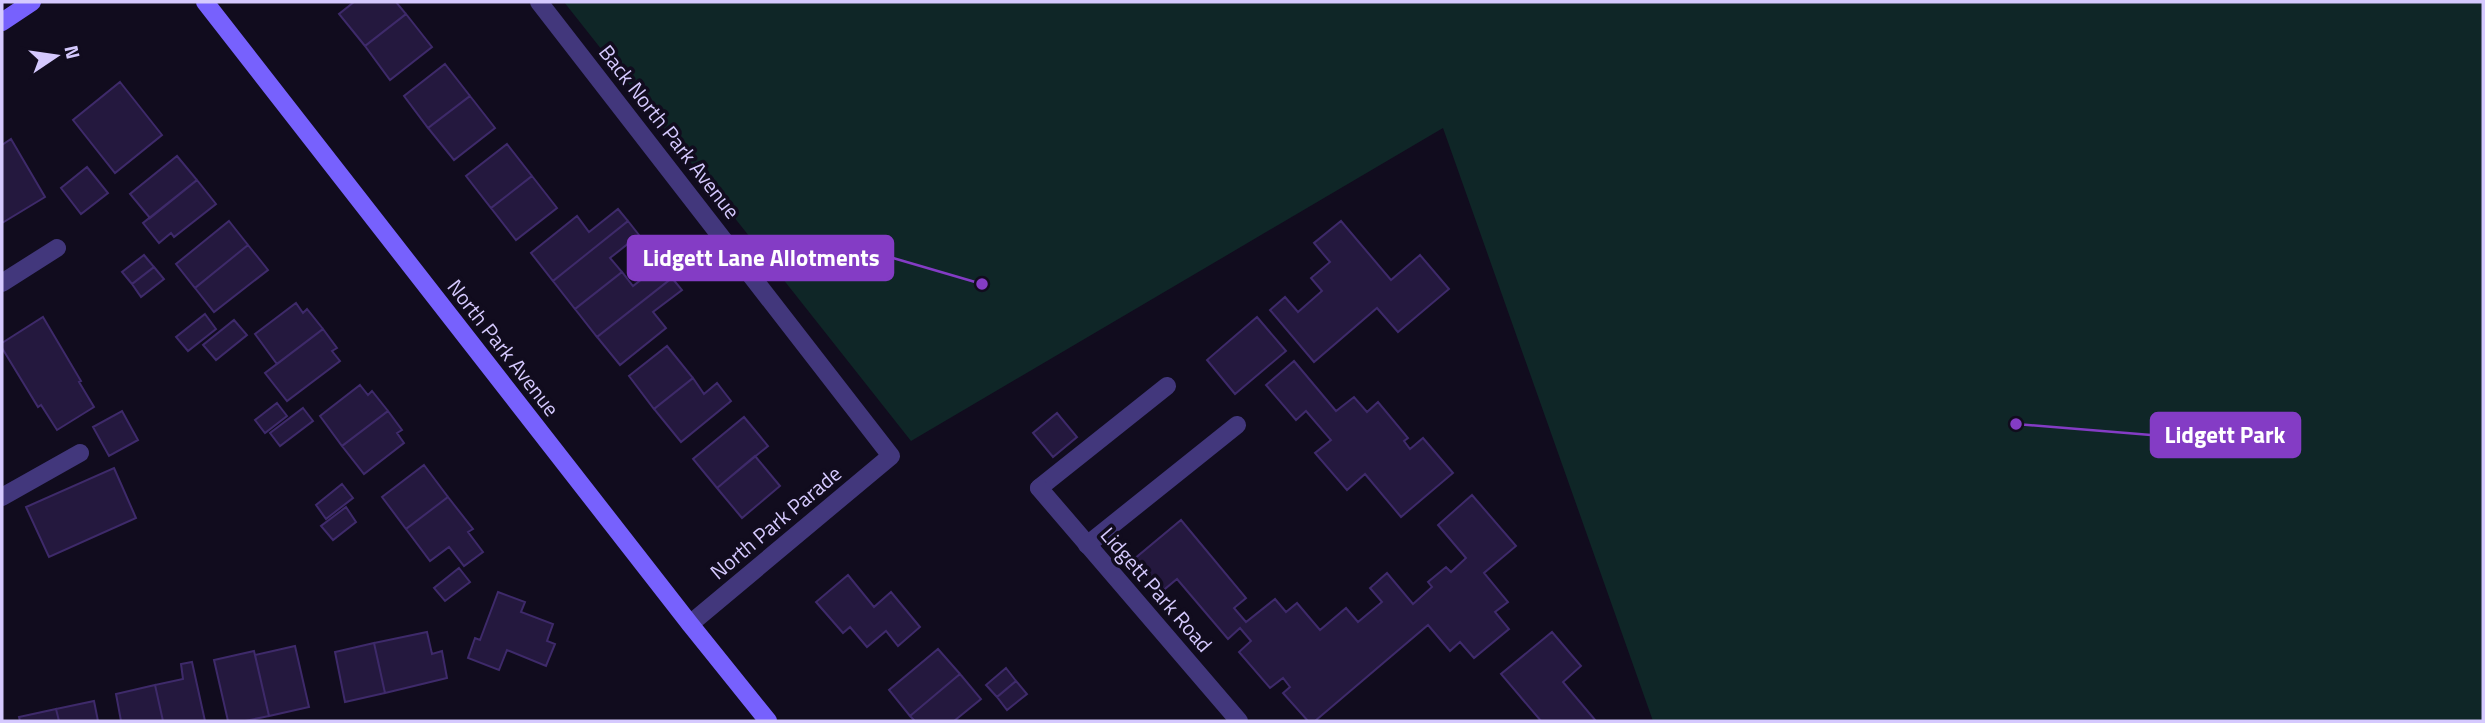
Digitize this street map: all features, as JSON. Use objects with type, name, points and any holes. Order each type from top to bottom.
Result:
[{"type":"street","points":[[2,22],[32,2]]},
{"type":"street","name":"North Park Avenue","points":[[205,2],[765,721]]},
{"type":"street","name":"Back North Park Avenue","points":[[539,2],[891,456]]},
{"type":"street","points":[[2,283],[57,248]]},
{"type":"street","name":"Lidgett Park Road","points":[[1167,386],[1039,488],[1239,721]]},
{"type":"street","points":[[1087,545],[1237,425]]},
{"type":"street","points":[[2,498],[80,453]]},
{"type":"street","name":"North Park Parade","points":[[690,624],[891,456]]},
{"type":"green space","points":[[564,2],[2483,2],[2483,721],[1653,721],[1443,128],[911,441]]},
{"type":"building","points":[[354,2],[396,2],[406,14],[365,46],[339,14]]},
{"type":"building","points":[[406,14],[432,47],[390,80],[365,46]]},
{"type":"building","points":[[445,64],[470,96],[428,128],[404,96]]},
{"type":"building","points":[[120,82],[162,135],[115,173],[73,120]]},
{"type":"building","points":[[470,96],[495,128],[454,160],[428,128]]},
{"type":"building","points":[[11,139],[45,197],[2,223],[2,145]]},
{"type":"building","points":[[507,144],[532,176],[491,208],[466,176]]},
{"type":"building","points":[[177,156],[197,180],[150,218],[130,194]]},
{"type":"building","points":[[87,167],[108,193],[81,214],[61,188]]},
{"type":"building","points":[[532,176],[557,208],[516,240],[491,208]]},
{"type":"building","points":[[197,180],[216,204],[174,237],[171,233],[159,243],[143,223]]},
{"type":"building","points":[[618,209],[628,221],[553,281],[531,253],[577,216],[589,232]]},
{"type":"building","points":[[229,221],[248,245],[195,288],[176,264]]},
{"type":"building","points":[[628,221],[639,235],[610,258],[622,272],[575,309],[553,281]]},
{"type":"building","points":[[1341,221],[1391,280],[1420,255],[1449,289],[1398,332],[1377,308],[1314,362],[1270,310],[1285,297],[1298,312],[1322,291],[1311,278],[1330,262],[1314,243]]},
{"type":"building","points":[[248,245],[268,270],[214,312],[195,288]]},
{"type":"building","points":[[144,255],[154,267],[132,284],[122,272]]},
{"type":"building","points":[[661,264],[672,278],[597,337],[575,309],[622,272],[633,286]]},
{"type":"building","points":[[154,267],[164,279],[141,297],[132,284]]},
{"type":"building","points":[[672,278],[682,290],[653,312],[666,328],[620,365],[597,337]]},
{"type":"building","points":[[296,303],[303,313],[307,309],[323,329],[277,364],[255,334]]},
{"type":"building","points":[[205,314],[216,329],[188,351],[176,337]]},
{"type":"building","points":[[43,317],[94,407],[57,430],[41,405],[38,407],[2,348],[2,343]]},
{"type":"building","points":[[1257,317],[1286,351],[1235,394],[1207,360]]},
{"type":"building","points":[[234,320],[247,335],[216,360],[203,345]]},
{"type":"building","points":[[323,329],[337,348],[332,351],[340,361],[287,401],[265,373]]},
{"type":"building","points":[[667,346],[693,378],[654,409],[629,376]]},
{"type":"building","points":[[1294,361],[1336,411],[1354,397],[1367,412],[1378,402],[1408,438],[1404,441],[1410,449],[1423,438],[1453,473],[1401,517],[1365,474],[1347,490],[1315,453],[1331,440],[1306,411],[1296,420],[1266,385]]},
{"type":"building","points":[[693,378],[704,394],[717,383],[731,401],[681,442],[654,409]]},
{"type":"building","points":[[360,385],[368,395],[372,391],[388,411],[342,446],[320,416]]},
{"type":"building","points":[[277,403],[287,416],[265,433],[255,420]]},
{"type":"building","points":[[303,408],[313,421],[280,446],[270,433]]},
{"type":"building","points":[[122,411],[138,440],[109,456],[93,427]]},
{"type":"building","points":[[388,411],[402,430],[397,433],[404,443],[364,474],[342,446]]},
{"type":"building","points":[[1057,413],[1077,437],[1053,457],[1033,433]]},
{"type":"building","points":[[744,417],[768,446],[717,488],[693,459]]},
{"type":"building","points":[[755,456],[780,486],[742,518],[717,488]]},
{"type":"building","points":[[424,465],[448,497],[406,529],[382,497]]},
{"type":"building","points":[[114,468],[136,518],[49,557],[26,507]]},
{"type":"building","points":[[342,484],[353,498],[326,519],[316,505]]},
{"type":"building","points":[[1472,495],[1516,546],[1484,573],[1508,602],[1495,612],[1509,629],[1474,658],[1460,642],[1450,651],[1428,625],[1315,721],[1308,721],[1283,693],[1290,687],[1283,678],[1270,688],[1239,652],[1251,641],[1240,628],[1228,639],[1177,579],[1160,593],[1133,560],[1181,520],[1246,598],[1234,608],[1246,622],[1275,599],[1286,612],[1297,603],[1320,630],[1346,608],[1358,622],[1382,602],[1370,588],[1387,573],[1413,604],[1432,587],[1428,582],[1446,567],[1451,572],[1466,558],[1438,525]]},
{"type":"building","points":[[448,497],[473,529],[468,532],[483,552],[464,566],[449,547],[430,561],[406,529]]},
{"type":"building","points":[[346,507],[356,522],[333,540],[321,526]]},
{"type":"building","points":[[459,568],[470,582],[445,601],[434,588]]},
{"type":"building","points":[[848,575],[874,607],[891,592],[920,627],[898,646],[886,631],[867,647],[850,627],[843,633],[816,602]]},
{"type":"building","points":[[498,592],[525,602],[521,612],[553,624],[547,641],[555,644],[546,666],[507,650],[499,670],[468,658],[475,638],[480,640]]},
{"type":"building","points":[[427,632],[432,654],[442,651],[447,678],[385,693],[374,643]]},
{"type":"building","points":[[1552,632],[1581,666],[1563,682],[1596,721],[1541,721],[1501,674]]},
{"type":"building","points":[[374,643],[385,693],[345,702],[335,652]]},
{"type":"building","points":[[295,646],[309,707],[269,716],[255,655]]},
{"type":"building","points":[[938,649],[960,674],[910,716],[889,690]]},
{"type":"building","points":[[254,651],[269,716],[228,721],[214,660]]},
{"type":"building","points":[[192,662],[205,721],[163,721],[155,685],[183,679],[181,664]]},
{"type":"building","points":[[1006,668],[1016,681],[997,697],[986,685]]},
{"type":"building","points":[[960,674],[981,699],[954,721],[915,721],[910,716]]},
{"type":"building","points":[[1016,681],[1027,694],[1007,710],[997,697]]},
{"type":"building","points":[[155,685],[163,721],[121,721],[116,694]]},
{"type":"building","points":[[94,701],[98,721],[59,721],[56,709]]},
{"type":"building","points":[[56,709],[59,721],[20,721],[19,717]]},
{"type":"place","name":"Lidgett Lane Allotments","points":[[982,284]]},
{"type":"place","name":"Lidgett Park","points":[[2016,424]]}]
